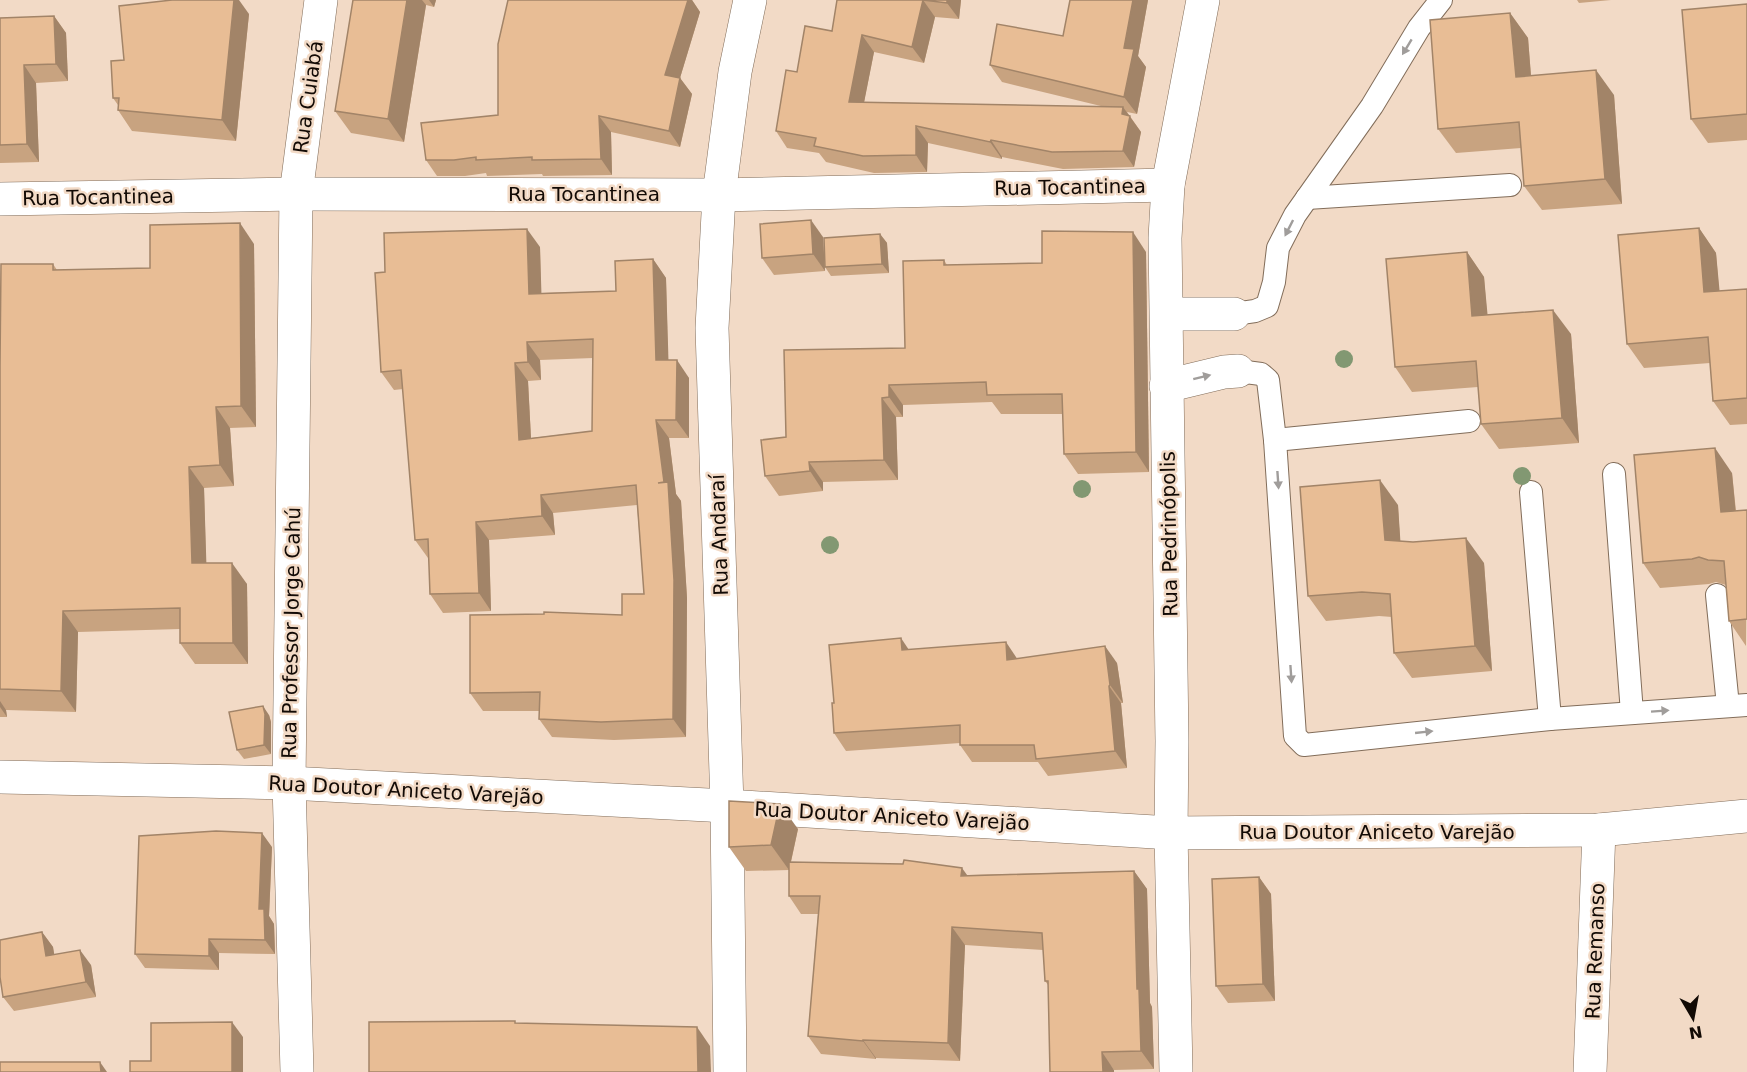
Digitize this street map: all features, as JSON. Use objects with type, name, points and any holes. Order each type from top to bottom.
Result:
[{"type":"street","name":"Rua Cuiabá","points":[[296,194],[321,0]]},
{"type":"street","name":"Rua Andaraí","points":[[730,1072],[727,806],[712,328],[719,195],[735,72],[750,0]]},
{"type":"street","name":"Rua Pedrinópolis","points":[[1176,1072],[1171,833],[1172,741],[1165,238],[1168,185],[1203,0]]},
{"type":"street","name":"Rua Tocantinea","points":[[0,199],[296,194],[719,195],[1168,185]]},
{"type":"street","name":"Rua Professor Jorge Cahú","points":[[296,194],[290,783],[297,1072]]},
{"type":"street","points":[[1167,314],[1234,314]]},
{"type":"street","points":[[1166,386],[1224,372],[1238,371]]},
{"type":"street","name":"Rua Doutor Aniceto Varejão","points":[[0,777],[290,783],[1171,833],[1599,830],[1747,816]]},
{"type":"street","name":"Rua Remanso","points":[[1590,1072],[1599,830]]},
{"type":"lane","points":[[1234,314],[1255,311],[1267,306],[1274,282],[1278,248],[1295,215],[1372,106],[1419,28],[1441,0]]},
{"type":"lane","points":[[1307,198],[1510,185]]},
{"type":"lane","points":[[1238,371],[1260,374],[1268,380],[1275,440],[1295,736],[1304,746],[1550,719],[1738,706],[1717,595]]},
{"type":"lane","points":[[1275,440],[1469,421]]},
{"type":"lane","points":[[1614,474],[1632,713]]},
{"type":"lane","points":[[1531,492],[1550,719]]},
{"type":"building","points":[[172,0],[234,0],[222,120],[118,110],[119,98],[113,98],[111,61],[124,60],[119,6]]},
{"type":"building","points":[[353,0],[407,0],[388,119],[335,111]]},
{"type":"building","points":[[508,0],[688,0],[665,75],[680,78],[669,131],[599,116],[601,159],[532,160],[532,157],[476,160],[476,157],[426,160],[421,123],[498,115],[498,44]]},
{"type":"building","points":[[837,0],[923,0],[912,47],[862,35],[849,102],[1123,107],[1122,114],[1130,116],[1123,151],[1052,152],[991,140],[990,142],[916,126],[916,155],[863,156],[814,146],[816,138],[776,131],[786,70],[797,72],[805,26],[832,31]]},
{"type":"building","points":[[923,0],[947,0],[947,3]]},
{"type":"building","points":[[1070,0],[1133,0],[1124,48],[1134,49],[1124,97],[990,65],[997,24],[1063,36]]},
{"type":"building","points":[[1747,4],[1747,114],[1691,119],[1682,10]]},
{"type":"building","points":[[1510,13],[1516,77],[1596,70],[1605,179],[1524,186],[1519,122],[1438,129],[1430,20]]},
{"type":"building","points":[[54,16],[56,64],[24,65],[27,144],[0,145],[0,18]]},
{"type":"building","points":[[811,220],[813,254],[762,258],[760,224]]},
{"type":"building","points":[[240,223],[241,406],[216,407],[220,465],[189,467],[192,563],[232,563],[233,643],[180,643],[180,608],[63,611],[61,691],[0,689],[1,264],[53,264],[53,270],[150,268],[150,225]]},
{"type":"building","points":[[1699,228],[1704,292],[1747,289],[1747,398],[1713,401],[1708,337],[1627,344],[1618,235]]},
{"type":"building","points":[[527,229],[529,294],[616,291],[615,261],[653,259],[656,360],[677,360],[676,420],[656,420],[664,482],[658,483],[668,482],[674,580],[673,719],[601,722],[539,719],[540,692],[470,693],[470,615],[544,614],[544,612],[622,615],[622,594],[644,594],[636,485],[541,495],[542,516],[476,522],[479,593],[430,594],[428,539],[415,540],[401,370],[381,372],[375,273],[385,272],[384,233]],"holes":[[[593,339],[592,431],[519,440],[515,363],[528,362],[527,342]]]},
{"type":"building","points":[[1042,231],[1133,232],[1136,452],[1064,454],[1062,394],[987,395],[986,382],[889,385],[889,397],[882,398],[884,460],[809,462],[810,471],[765,476],[761,440],[786,437],[784,350],[905,348],[903,261],[944,260],[944,265],[1042,263]]},
{"type":"building","points":[[880,234],[882,264],[825,267],[824,238]]},
{"type":"building","points":[[1467,252],[1472,316],[1553,310],[1562,418],[1481,424],[1476,361],[1395,367],[1386,259]]},
{"type":"building","points":[[1715,448],[1721,512],[1747,510],[1747,619],[1729,621],[1724,561],[1699,557],[1643,563],[1634,455]]},
{"type":"building","points":[[1380,480],[1385,540],[1413,542],[1466,538],[1475,646],[1394,653],[1390,594],[1362,592],[1308,596],[1300,487]]},
{"type":"building","points":[[901,638],[902,650],[1006,642],[1007,660],[1105,646],[1115,751],[1036,759],[1034,745],[960,745],[960,725],[834,733],[829,645]]},
{"type":"building","points":[[263,706],[264,745],[237,750],[229,712]]},
{"type":"building","points":[[729,801],[780,804],[771,845],[729,847]]},
{"type":"building","points":[[216,831],[262,833],[259,909],[264,909],[265,940],[209,939],[209,956],[135,954],[139,836]]},
{"type":"building","points":[[904,860],[962,868],[961,876],[1134,871],[1141,1051],[1102,1052],[1103,1072],[1050,1072],[1048,981],[1045,981],[1042,933],[952,927],[948,1043],[863,1041],[808,1036],[820,896],[789,896],[789,862],[903,864]]},
{"type":"building","points":[[1259,877],[1263,984],[1216,986],[1212,879]]},
{"type":"building","points":[[42,932],[46,956],[80,950],[86,982],[3,997],[0,977],[0,940]]},
{"type":"building","points":[[515,1021],[515,1023],[697,1027],[698,1072],[369,1072],[369,1022]]},
{"type":"building","points":[[232,1022],[232,1072],[130,1072],[130,1061],[151,1061],[151,1023]]},
{"type":"building","points":[[0,1062],[100,1062],[101,1072],[0,1072]]}]
